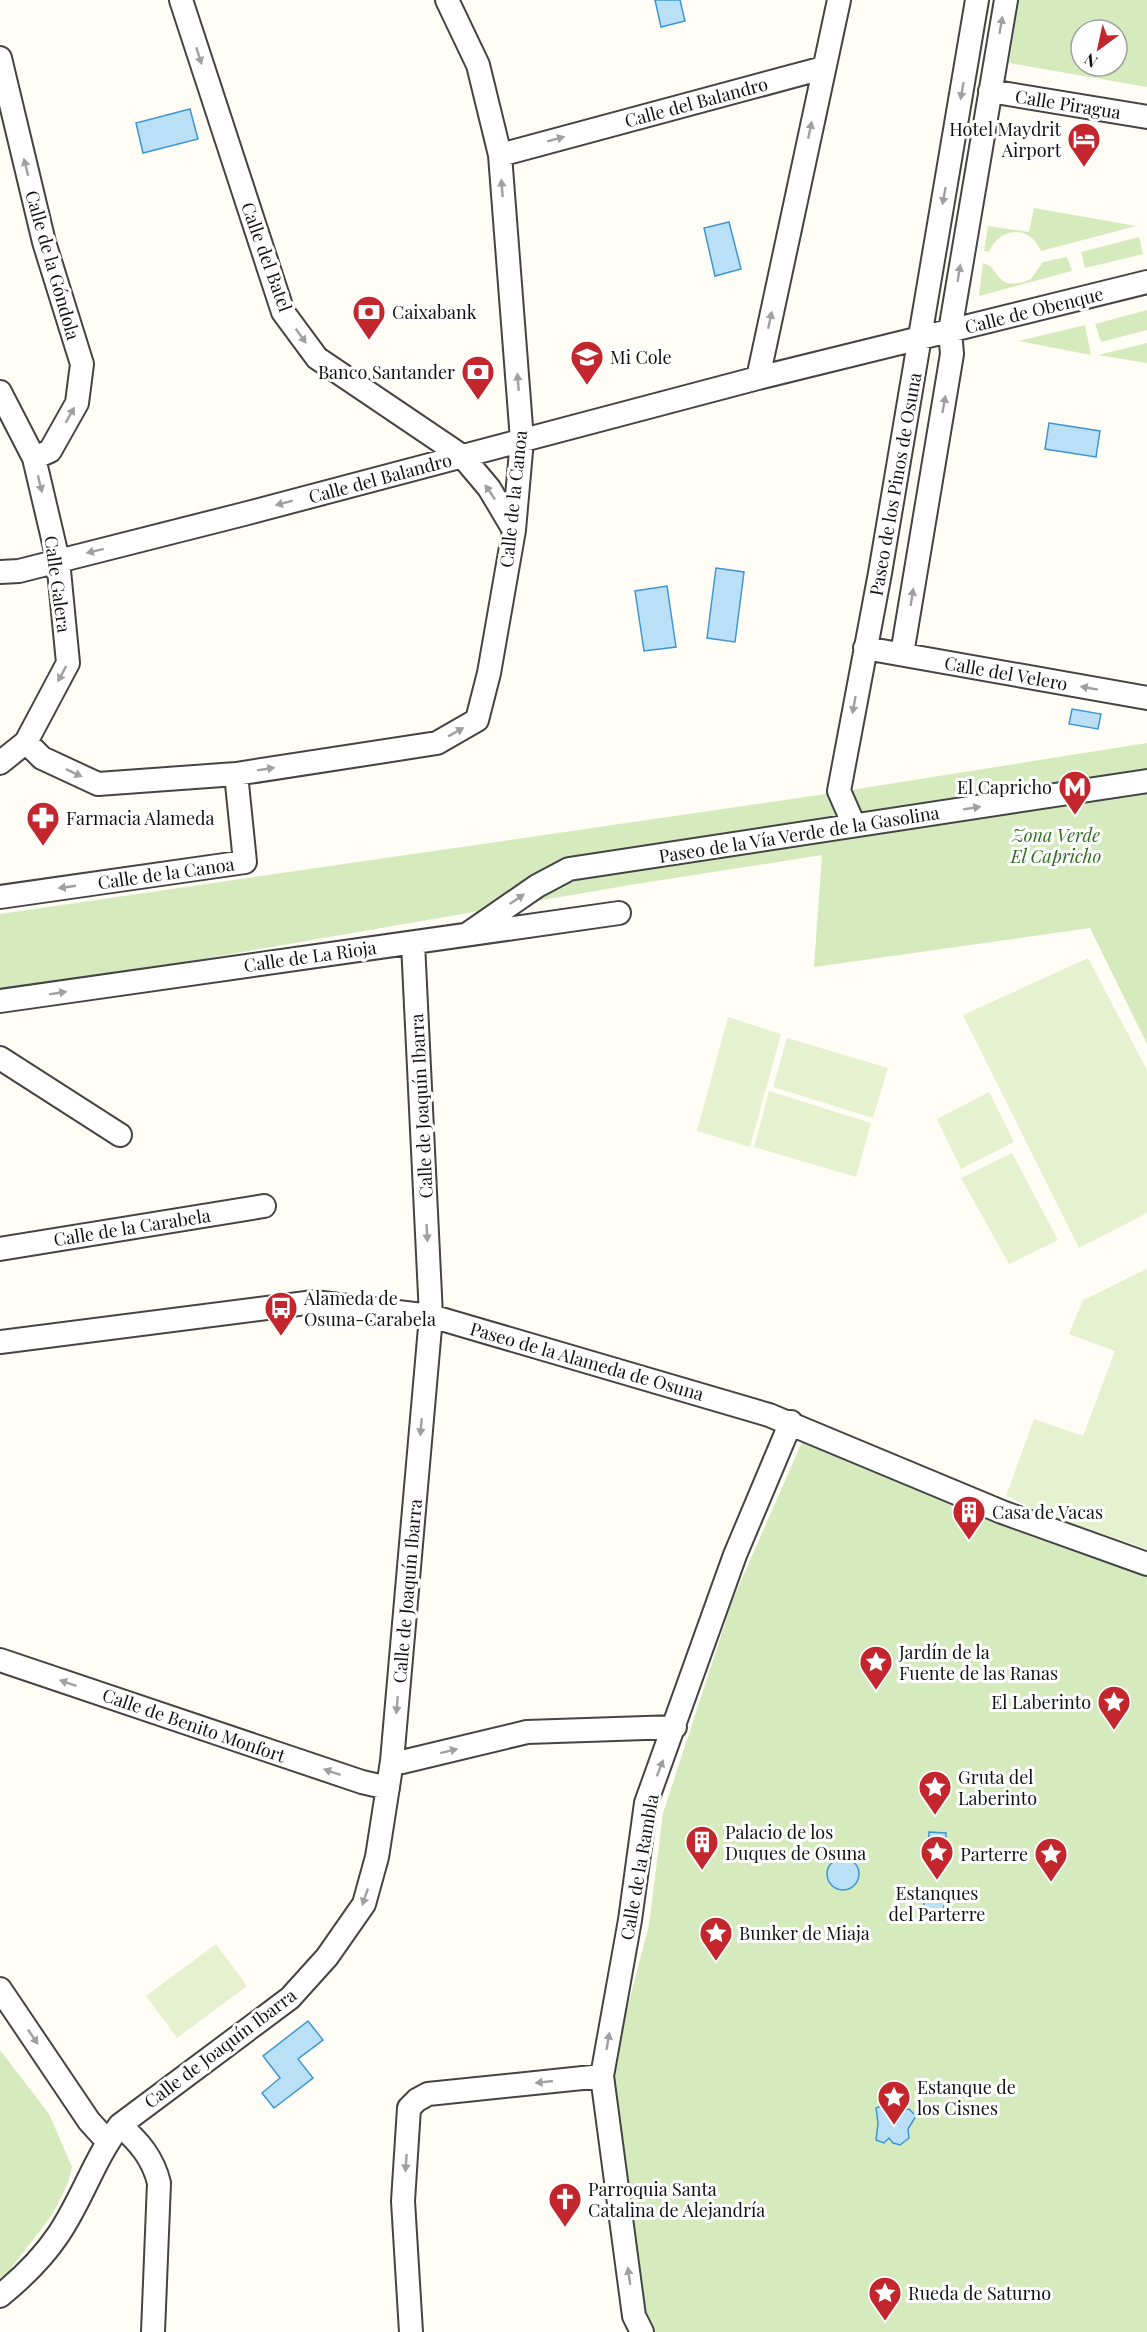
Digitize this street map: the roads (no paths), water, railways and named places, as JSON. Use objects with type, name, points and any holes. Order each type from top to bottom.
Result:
[{"type":"street","name":"Calle del Batel","points":[[181,0],[283,312],[317,358],[462,456],[489,488],[514,530]]},
{"type":"street","name":"Calle de la Canoa","points":[[26,742],[42,758],[99,784],[236,774],[437,742],[477,720],[489,673],[514,530],[522,440],[500,155],[478,65],[447,0]]},
{"type":"street","points":[[758,378],[839,0]]},
{"type":"street","name":"Paseo de los Pinos de Osuna","points":[[854,825],[839,791],[977,0]]},
{"type":"street","name":"Paseo de los Pinos de Osuna","points":[[902,654],[952,354],[950,331],[1005,0]]},
{"type":"street","name":"Paseo de los Pinos de Osuna","points":[[954,139],[990,91],[987,75],[970,43]]},
{"type":"street","name":"Calle de la Góndola","points":[[0,58],[44,242],[82,364],[77,403],[50,451],[34,458]]},
{"type":"street","name":"Calle del Balandro","points":[[500,155],[823,69]]},
{"type":"street","name":"Calle Piragua","points":[[990,91],[1147,117]]},
{"type":"street","name":"Calle de Obenque","points":[[920,337],[1147,282]]},
{"type":"street","name":"Calle del Balandro","points":[[0,572],[19,571],[920,337]]},
{"type":"street","name":"Calle Galera","points":[[0,392],[34,458],[58,560],[68,663],[26,742],[0,763]]},
{"type":"street","name":"Calle del Velero","points":[[865,648],[1147,698]]},
{"type":"street","name":"Calle de la Canoa","points":[[0,897],[245,862],[236,774]]},
{"type":"street","name":"Paseo de la Vía Verde de la Gasolina","points":[[469,933],[537,886],[569,869],[1147,781]]},
{"type":"street","name":"Calle de La Rioja","points":[[0,1001],[619,913]]},
{"type":"street","name":"Calle de Joaquín Ibarra","points":[[0,2296],[26,2275],[57,2237],[114,2134],[290,1998],[327,1957],[364,1904],[377,1857],[392,1761],[431,1316],[412,943]]},
{"type":"street","points":[[0,1058],[120,1135]]},
{"type":"street","name":"Calle de la Carabela","points":[[0,1249],[264,1206]]},
{"type":"street","name":"Paseo de la Alameda de Osuna","points":[[0,1342],[314,1302],[431,1316],[791,1422],[1002,1512],[1147,1564]]},
{"type":"street","name":"Calle de la Rambla","points":[[642,2332],[634,2316],[602,2076],[630,1920],[646,1803],[735,1555],[791,1422]]},
{"type":"street","name":"Calle de Benito Monfort","points":[[0,1660],[362,1782],[388,1788]]},
{"type":"street","points":[[392,1761],[402,1762],[527,1732],[675,1727]]},
{"type":"street","points":[[0,1989],[89,2121],[114,2134],[134,2138],[154,2164],[159,2183],[153,2332]]},
{"type":"street","points":[[411,2332],[403,2201],[409,2108],[428,2094],[602,2076]]},
{"type":"water","points":[[655,0],[680,0],[685,21],[661,27]]},
{"type":"water","points":[[190,109],[198,139],[143,153],[136,123]]},
{"type":"water","points":[[729,222],[741,269],[715,276],[704,228]]},
{"type":"water","points":[[1049,423],[1100,431],[1096,457],[1045,449]]},
{"type":"water","points":[[716,568],[744,572],[735,642],[707,638]]},
{"type":"water","points":[[667,586],[676,647],[644,651],[635,591]]},
{"type":"water","points":[[1072,709],[1101,714],[1098,729],[1069,724]]},
{"type":"water","points":[[929,1832],[946,1833],[945,1856],[928,1855]]},
{"type":"water","points":[[843,1858],[854,1863],[859,1874],[854,1885],[843,1890],[832,1885],[827,1874],[832,1863]]},
{"type":"water","points":[[924,1892],[944,1892],[944,1920],[924,1920]]},
{"type":"water","points":[[308,2021],[323,2040],[298,2059],[313,2078],[274,2108],[262,2093],[280,2078],[263,2056]]},
{"type":"water","name":"Estanque de los Cisnes","points":[[889,2103],[899,2111],[909,2109],[916,2116],[908,2129],[909,2138],[900,2145],[893,2143],[889,2138],[884,2143],[876,2140],[878,2123],[876,2108]]},
{"type":"place","name":"Hotel Maydrit Airport","points":[[1084,168]]},
{"type":"place","name":"Caixabank","points":[[369,341]]},
{"type":"place","name":"Mi Cole","points":[[587,386]]},
{"type":"place","name":"Banco Santander","points":[[478,401]]},
{"type":"place","name":"El Capricho","points":[[1075,816]]},
{"type":"place","name":"Farmacia Alameda","points":[[43,847]]},
{"type":"place","name":"Alameda de Osuna-Carabela","points":[[281,1337]]},
{"type":"place","name":"Casa de Vacas","points":[[969,1541]]},
{"type":"place","name":"Jardín de la Fuente de las Ranas","points":[[876,1691]]},
{"type":"place","name":"El Laberinto","points":[[1114,1731]]},
{"type":"place","name":"Gruta del Laberinto","points":[[935,1816]]},
{"type":"place","name":"Palacio de los Duques de Osuna","points":[[702,1871]]},
{"type":"place","name":"Estanques del Parterre","points":[[937,1881]]},
{"type":"place","name":"Parterre","points":[[1051,1883]]},
{"type":"place","name":"Bunker de Miaja","points":[[716,1962]]},
{"type":"place","name":"Estanque de los Cisnes","points":[[894,2126]]},
{"type":"place","name":"Parroquia Santa Catalina de Alejandría","points":[[565,2228]]},
{"type":"place","name":"Rueda de Saturno","points":[[885,2322]]},
{"type":"park label","name":"Zona Verde El Capricho","points":[[1056,845]]}]
